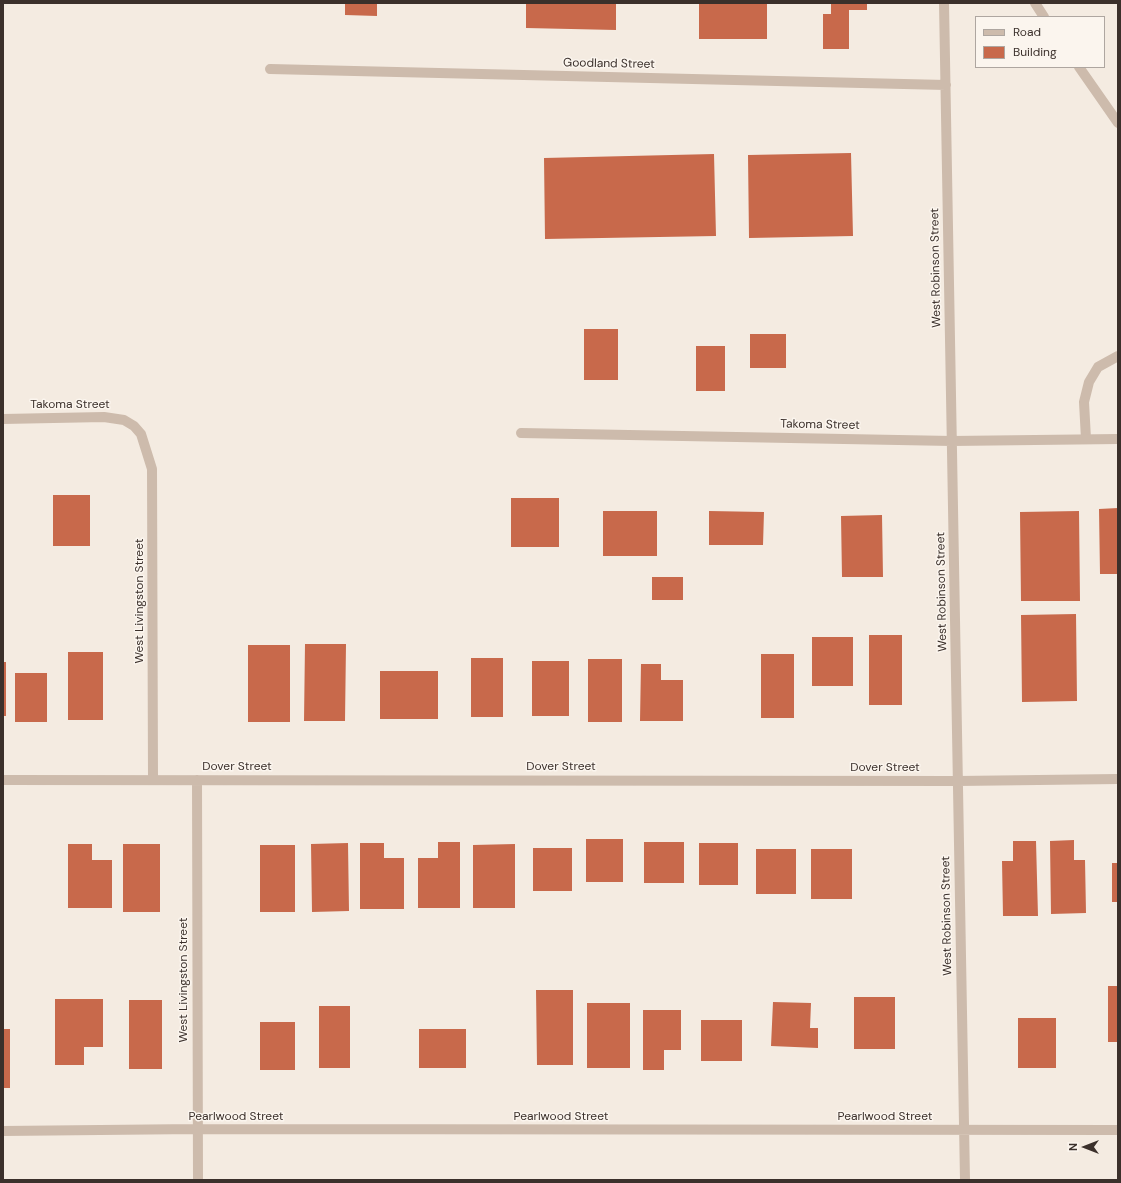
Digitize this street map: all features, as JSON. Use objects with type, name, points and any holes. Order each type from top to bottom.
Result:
[{"type":"street","name":"West Robinson Street","points":[[944,3],[965,1180]]},
{"type":"street","points":[[1035,3],[1043,16]]},
{"type":"street","points":[[1080,68],[1118,123]]},
{"type":"street","name":"Goodland Street","points":[[270,69],[946,85]]},
{"type":"street","points":[[1086,439],[1084,402],[1089,382],[1098,367],[1118,356]]},
{"type":"street","name":"Takoma Street","points":[[3,419],[104,417],[124,420],[134,426]]},
{"type":"street","name":"West Livingston Street","points":[[134,426],[141,434],[152,469],[153,779]]},
{"type":"street","name":"Takoma Street","points":[[521,432],[952,441],[1118,439]]},
{"type":"street","name":"Dover Street","points":[[3,780],[958,781],[1118,779]]},
{"type":"street","name":"West Livingston Street","points":[[197,780],[198,1180]]},
{"type":"street","name":"Pearlwood Street","points":[[3,1131],[1118,1130]]},
{"type":"building","points":[[345,3],[377,3],[377,16],[345,15]]},
{"type":"building","points":[[526,3],[616,3],[616,30],[526,28]]},
{"type":"building","points":[[699,3],[767,3],[767,39],[699,39]]},
{"type":"building","points":[[831,3],[867,3],[867,10],[849,10],[849,49],[823,49],[823,14],[831,14]]},
{"type":"building","points":[[851,153],[853,236],[749,238],[748,155]]},
{"type":"building","points":[[714,154],[716,236],[545,239],[544,158]]},
{"type":"building","points":[[584,329],[618,329],[618,380],[584,380]]},
{"type":"building","points":[[750,334],[786,334],[786,368],[750,368]]},
{"type":"building","points":[[696,346],[725,346],[725,391],[696,391]]},
{"type":"building","points":[[53,495],[90,495],[90,546],[53,546]]},
{"type":"building","points":[[511,498],[559,498],[559,547],[511,547]]},
{"type":"building","points":[[1118,508],[1118,574],[1100,574],[1099,509]]},
{"type":"building","points":[[603,511],[657,511],[657,556],[603,556]]},
{"type":"building","points":[[709,511],[764,512],[763,545],[709,545]]},
{"type":"building","points":[[1079,511],[1080,601],[1021,601],[1020,512]]},
{"type":"building","points":[[882,515],[883,577],[842,577],[841,516]]},
{"type":"building","points":[[652,577],[683,577],[683,600],[652,600]]},
{"type":"building","points":[[1076,614],[1077,701],[1022,702],[1021,615]]},
{"type":"building","points":[[869,635],[902,635],[902,705],[869,705]]},
{"type":"building","points":[[812,637],[853,637],[853,686],[812,686]]},
{"type":"building","points":[[305,644],[346,644],[345,721],[304,721]]},
{"type":"building","points":[[248,645],[290,645],[290,722],[248,722]]},
{"type":"building","points":[[68,652],[103,652],[103,720],[68,720]]},
{"type":"building","points":[[761,654],[794,654],[794,718],[761,718]]},
{"type":"building","points":[[471,658],[503,658],[503,717],[471,717]]},
{"type":"building","points":[[588,659],[622,659],[622,722],[588,722]]},
{"type":"building","points":[[532,661],[569,661],[569,716],[532,716]]},
{"type":"building","points":[[3,662],[6,662],[6,716],[3,716]]},
{"type":"building","points":[[641,664],[661,664],[661,680],[683,680],[683,721],[640,721]]},
{"type":"building","points":[[380,671],[438,671],[438,719],[380,719]]},
{"type":"building","points":[[15,673],[47,673],[47,722],[15,722]]},
{"type":"building","points":[[586,839],[623,839],[623,882],[586,882]]},
{"type":"building","points":[[1074,840],[1074,860],[1085,860],[1086,913],[1051,914],[1050,841]]},
{"type":"building","points":[[1013,841],[1036,841],[1038,916],[1003,916],[1002,861],[1013,861]]},
{"type":"building","points":[[438,842],[460,842],[460,908],[418,908],[418,858],[438,858]]},
{"type":"building","points":[[644,842],[684,842],[684,883],[644,883]]},
{"type":"building","points":[[348,843],[349,911],[312,912],[311,844]]},
{"type":"building","points":[[360,843],[384,843],[384,858],[404,858],[404,909],[360,909]]},
{"type":"building","points":[[699,843],[738,843],[738,885],[699,885]]},
{"type":"building","points":[[68,844],[92,844],[92,860],[112,860],[112,908],[68,908]]},
{"type":"building","points":[[123,844],[160,844],[160,912],[123,912]]},
{"type":"building","points":[[515,844],[515,908],[473,908],[473,845]]},
{"type":"building","points":[[260,845],[295,845],[295,912],[260,912]]},
{"type":"building","points":[[533,848],[572,848],[572,891],[533,891]]},
{"type":"building","points":[[756,849],[796,849],[796,894],[756,894]]},
{"type":"building","points":[[811,849],[852,849],[852,899],[811,899]]},
{"type":"building","points":[[1112,863],[1118,863],[1118,902],[1112,902]]},
{"type":"building","points":[[1108,986],[1118,986],[1118,1042],[1108,1042]]},
{"type":"building","points":[[536,990],[573,990],[573,1065],[537,1065]]},
{"type":"building","points":[[854,997],[895,997],[895,1049],[854,1049]]},
{"type":"building","points":[[55,999],[103,999],[103,1047],[84,1047],[84,1065],[55,1065]]},
{"type":"building","points":[[129,1000],[162,1000],[162,1069],[129,1069]]},
{"type":"building","points":[[773,1002],[811,1003],[810,1028],[818,1028],[818,1048],[771,1046]]},
{"type":"building","points":[[587,1003],[630,1003],[630,1068],[587,1068]]},
{"type":"building","points":[[319,1006],[350,1006],[350,1068],[319,1068]]},
{"type":"building","points":[[643,1010],[681,1010],[681,1050],[664,1050],[664,1070],[643,1070]]},
{"type":"building","points":[[1018,1018],[1056,1018],[1056,1068],[1018,1068]]},
{"type":"building","points":[[701,1020],[742,1020],[742,1061],[701,1061]]},
{"type":"building","points":[[260,1022],[295,1022],[295,1070],[260,1070]]},
{"type":"building","points":[[3,1029],[10,1029],[10,1088],[3,1088]]},
{"type":"building","points":[[419,1029],[466,1029],[466,1068],[419,1068]]}]
